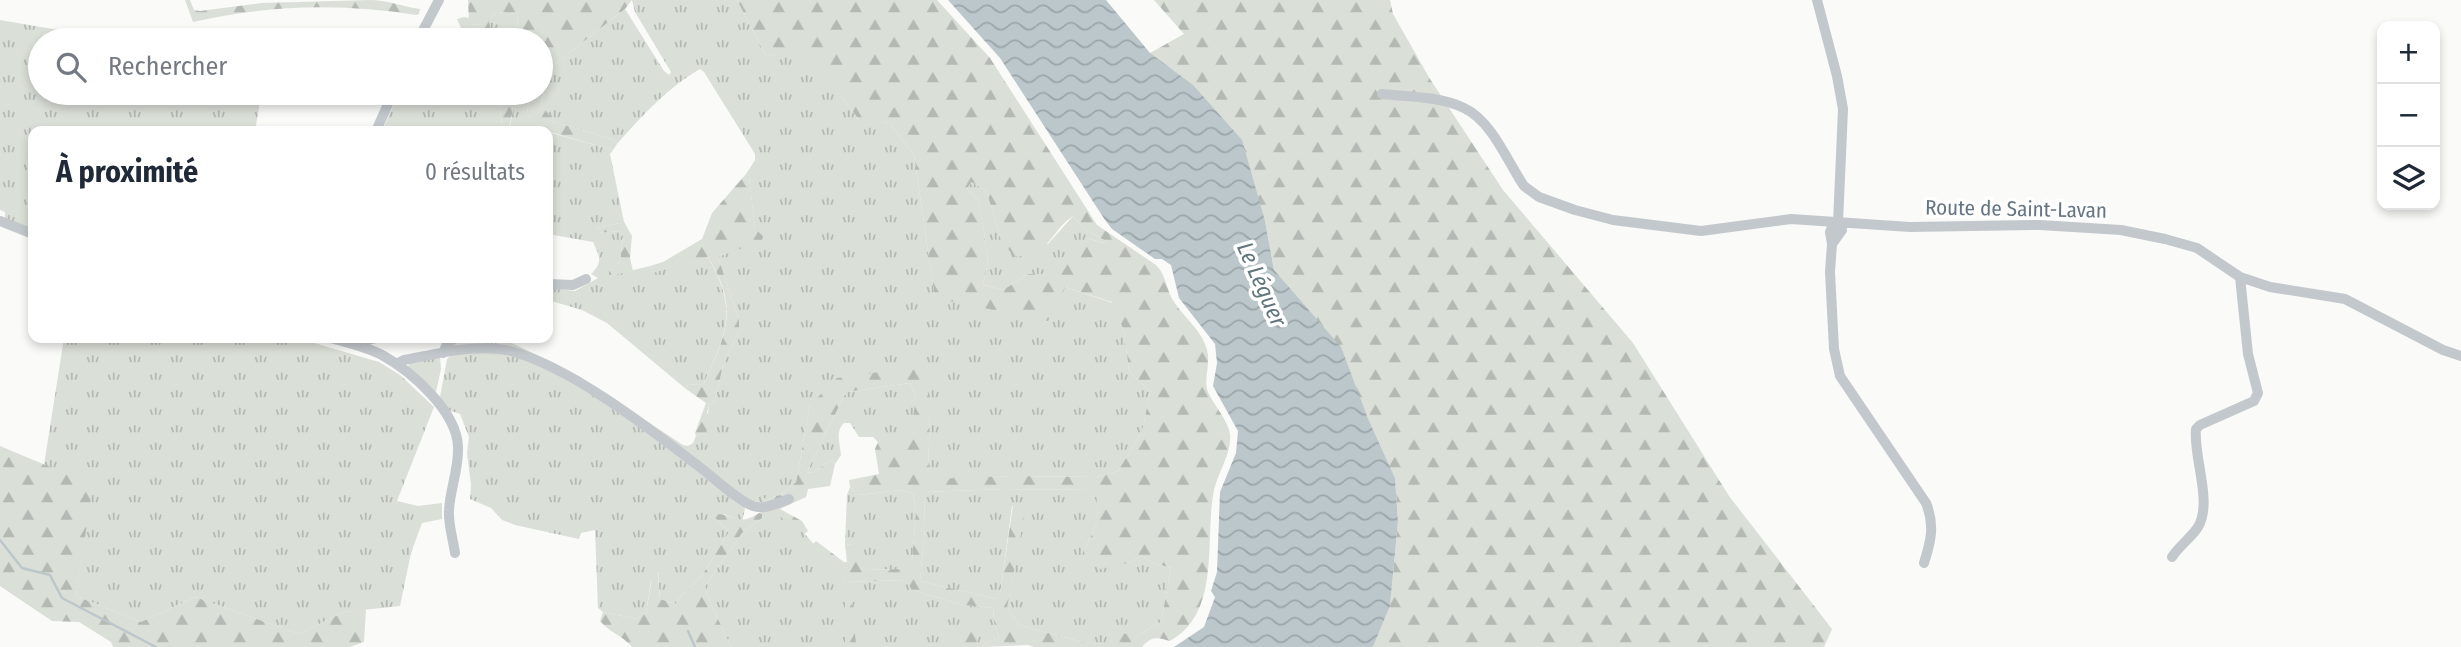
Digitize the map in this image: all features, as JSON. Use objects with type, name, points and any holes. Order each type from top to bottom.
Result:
[{"type":"street","points":[[424,28],[439,0]]},
{"type":"street","points":[[1817,0],[1843,109],[1838,223],[1842,230],[1832,244],[1830,272],[1834,349],[1840,376],[1926,503],[1933,527],[1924,563]]},
{"type":"street","name":"Route de Saint-Lavan","points":[[1382,94],[1438,100],[1466,108],[1483,123],[1524,186],[1556,205],[1613,220],[1701,231],[1791,219],[1910,227],[2040,225],[2121,230],[2197,248],[2240,277],[2270,286],[2345,299],[2443,350],[2461,356]]},
{"type":"street","points":[[378,126],[388,105]]},
{"type":"street","points":[[0,221],[28,232]]},
{"type":"street","points":[[2172,557],[2197,529],[2201,520],[2203,498],[2196,429],[2254,401],[2258,393],[2248,354],[2240,277]]},
{"type":"street","points":[[553,284],[573,285],[586,279]]},
{"type":"street","points":[[348,343],[380,354],[396,364],[437,400],[455,431],[458,454],[449,518],[455,552]]},
{"type":"street","points":[[351,344],[355,343]]},
{"type":"street","points":[[380,354],[381,343]]},
{"type":"street","points":[[443,353],[448,343]]},
{"type":"street","points":[[396,364],[404,360],[481,348],[498,349],[536,360],[608,402],[688,457],[749,504],[763,507],[789,499]]},
{"type":"green space","points":[[185,0],[190,0],[194,10],[200,11],[262,3],[370,0],[420,9],[416,15],[332,7],[276,9],[193,22]]},
{"type":"green space","points":[[468,0],[632,0],[625,9],[553,67],[553,28],[517,28],[518,14],[496,12],[489,21],[490,28],[469,24]]},
{"type":"green space","points":[[632,0],[737,0],[766,56],[807,48],[858,119],[890,123],[914,155],[935,298],[1065,287],[1113,303],[1124,331],[1129,371],[1150,392],[1142,432],[1118,471],[1096,477],[1011,476],[931,480],[928,471],[930,415],[915,367],[810,405],[796,482],[781,495],[763,499],[765,503],[748,500],[600,394],[513,349],[450,349],[455,343],[514,344],[580,377],[683,445],[688,446],[696,436],[706,433],[709,405],[714,403],[723,366],[739,331],[739,319],[718,257],[763,236],[755,230],[749,176],[746,174],[755,160],[755,154],[700,69],[666,94],[617,144],[615,140],[555,122],[541,106],[553,105],[554,65],[625,9],[669,75],[671,72],[635,12]]},
{"type":"green space","points":[[737,0],[937,0],[990,58],[1097,225],[1160,269],[1174,302],[1205,343],[1208,355],[1208,392],[1230,434],[1229,448],[1214,490],[1204,594],[1197,612],[1186,628],[1170,641],[1154,638],[1142,647],[982,647],[985,643],[999,638],[993,619],[994,608],[963,605],[912,590],[905,580],[847,582],[813,544],[816,541],[844,562],[847,562],[845,545],[852,544],[862,553],[861,568],[865,570],[898,569],[912,562],[916,512],[913,493],[900,490],[859,495],[850,487],[849,480],[879,474],[875,449],[878,442],[910,442],[916,395],[910,383],[846,392],[807,472],[812,473],[832,460],[835,464],[830,486],[808,489],[806,497],[780,509],[802,521],[808,531],[804,534],[772,511],[762,499],[781,495],[796,482],[810,405],[837,378],[915,367],[926,374],[930,415],[928,471],[932,479],[1096,477],[1118,471],[1142,432],[1150,392],[1129,371],[1124,331],[1112,302],[1065,287],[1048,321],[935,298],[914,155],[890,123],[859,120],[807,49],[766,56]],"holes":[[[971,182],[986,190],[1001,239],[1014,257],[1027,255],[1044,247],[1073,216],[1084,229],[1106,241],[1103,243],[1087,238],[1042,274],[1028,274],[1003,290],[983,285],[988,262],[978,200],[967,189]],[[1096,490],[1098,521],[1084,551],[1085,557],[1100,569],[1128,563],[1142,556],[1171,568],[1161,622],[1135,637],[1117,631],[1104,644],[1082,642],[1019,625],[1007,608],[1026,507],[1013,505],[1000,594],[996,599],[920,581],[925,527],[924,492]]]},
{"type":"green space","points":[[1154,0],[1390,0],[1393,14],[1430,79],[1503,190],[1633,343],[1729,496],[1832,629],[1824,647],[1373,647],[1390,606],[1398,521],[1395,478],[1367,416],[1291,292],[1274,270],[1265,221],[1150,53],[1184,34]]},
{"type":"green space","points":[[496,12],[518,14],[517,28],[490,28],[489,21]]},
{"type":"green space","points":[[469,18],[470,24],[484,28],[461,28],[457,19]]},
{"type":"green space","points":[[0,20],[47,28],[28,28],[28,105],[259,105],[256,126],[28,126],[28,229],[5,218],[5,212],[0,210]]},
{"type":"green space","points":[[394,105],[499,105],[502,126],[384,126]]},
{"type":"green space","points":[[499,105],[512,105],[509,126],[502,126]]},
{"type":"green space","points":[[512,105],[528,105],[527,113],[541,126],[510,126]]},
{"type":"green space","points":[[528,105],[541,105],[555,122],[615,140],[617,144],[613,150],[553,133],[553,126],[539,126],[527,113]]},
{"type":"green space","points":[[553,133],[613,150],[610,154],[624,222],[597,228],[599,233],[620,231],[623,236],[620,262],[609,271],[609,276],[650,266],[653,272],[708,257],[724,293],[726,322],[718,351],[703,385],[688,384],[686,389],[607,323],[582,310],[553,301],[553,289],[575,291],[598,278],[591,274],[598,265],[599,258],[593,242],[553,235]]},
{"type":"green space","points":[[746,174],[749,176],[755,229],[763,236],[762,241],[718,257],[739,319],[739,331],[723,366],[714,403],[709,405],[707,413],[711,418],[706,433],[696,436],[706,403],[686,389],[688,384],[703,385],[718,351],[726,322],[724,292],[708,257],[653,273],[650,266],[663,262],[702,239],[712,213]]},
{"type":"green space","points":[[971,182],[986,190],[1001,239],[1048,244],[1073,216],[1084,229],[1106,241],[1104,243],[1087,238],[1042,275],[1028,274],[1003,290],[983,285],[988,262],[978,200],[967,189]]},
{"type":"green space","points":[[624,222],[632,236],[630,258],[633,271],[609,276],[609,271],[620,262],[623,236],[620,231],[599,233],[596,230]]},
{"type":"green space","points":[[63,343],[314,343],[379,362],[400,375],[434,407],[397,501],[418,506],[442,503],[442,519],[422,523],[411,553],[400,606],[344,612],[299,634],[195,597],[141,622],[76,596],[92,486],[44,465]]},
{"type":"green space","points":[[478,350],[531,360],[609,405],[744,505],[742,521],[724,514],[715,518],[729,532],[701,577],[676,604],[660,599],[658,571],[651,581],[646,613],[636,619],[603,612],[598,608],[595,530],[581,533],[579,539],[515,525],[502,520],[491,508],[470,499],[467,453],[469,437],[460,414],[448,410],[440,397],[447,359]]},
{"type":"green space","points":[[440,357],[441,369],[436,392],[408,368],[409,363]]},
{"type":"green space","points":[[910,383],[916,395],[910,442],[878,442],[873,437],[859,437],[850,423],[844,423],[839,434],[841,455],[835,464],[832,460],[812,473],[807,472],[846,392]]},
{"type":"green space","points":[[0,446],[93,485],[76,596],[141,622],[195,597],[299,634],[344,612],[366,609],[364,642],[350,647],[113,647],[111,642],[79,622],[52,621],[0,586]]},
{"type":"green space","points":[[850,487],[859,495],[900,490],[913,493],[916,512],[912,563],[898,569],[861,568],[852,544],[845,545],[847,495]]},
{"type":"green space","points":[[1097,490],[1098,521],[1084,551],[1128,563],[1142,556],[1171,568],[1161,622],[1135,637],[1104,644],[1082,642],[1019,625],[1007,608],[1025,507],[1012,506],[1000,595],[996,599],[920,581],[925,527],[924,492]]},
{"type":"green space","points":[[769,509],[797,525],[847,582],[905,580],[912,590],[963,605],[994,608],[993,619],[999,638],[985,643],[982,647],[731,647],[705,586],[742,533],[762,518],[759,513]]},
{"type":"green space","points":[[759,513],[762,518],[742,533],[705,586],[731,647],[632,647],[600,621],[603,612],[636,619],[646,613],[654,566],[657,565],[660,599],[676,604],[701,577],[729,532],[715,518],[715,514],[746,519]]},
{"type":"green space","points":[[845,591],[850,592],[856,643],[854,647],[847,647],[845,643]]},
{"type":"green space","points":[[969,629],[979,634],[972,647],[947,645],[947,640]]},
{"type":"water","name":"Le Léguer","points":[[948,0],[1106,0],[1150,53],[1193,85],[1242,140],[1265,221],[1274,270],[1341,347],[1367,416],[1395,478],[1398,521],[1390,606],[1373,647],[1174,647],[1204,627],[1215,597],[1211,591],[1217,572],[1220,492],[1236,453],[1238,431],[1213,386],[1217,363],[1215,344],[1179,298],[1171,265],[1162,259],[1155,259],[1112,229],[1000,58]]},
{"type":"waterway","points":[[0,540],[22,568],[50,575],[62,598],[156,647]]},
{"type":"waterway","points":[[688,631],[695,647]]}]
